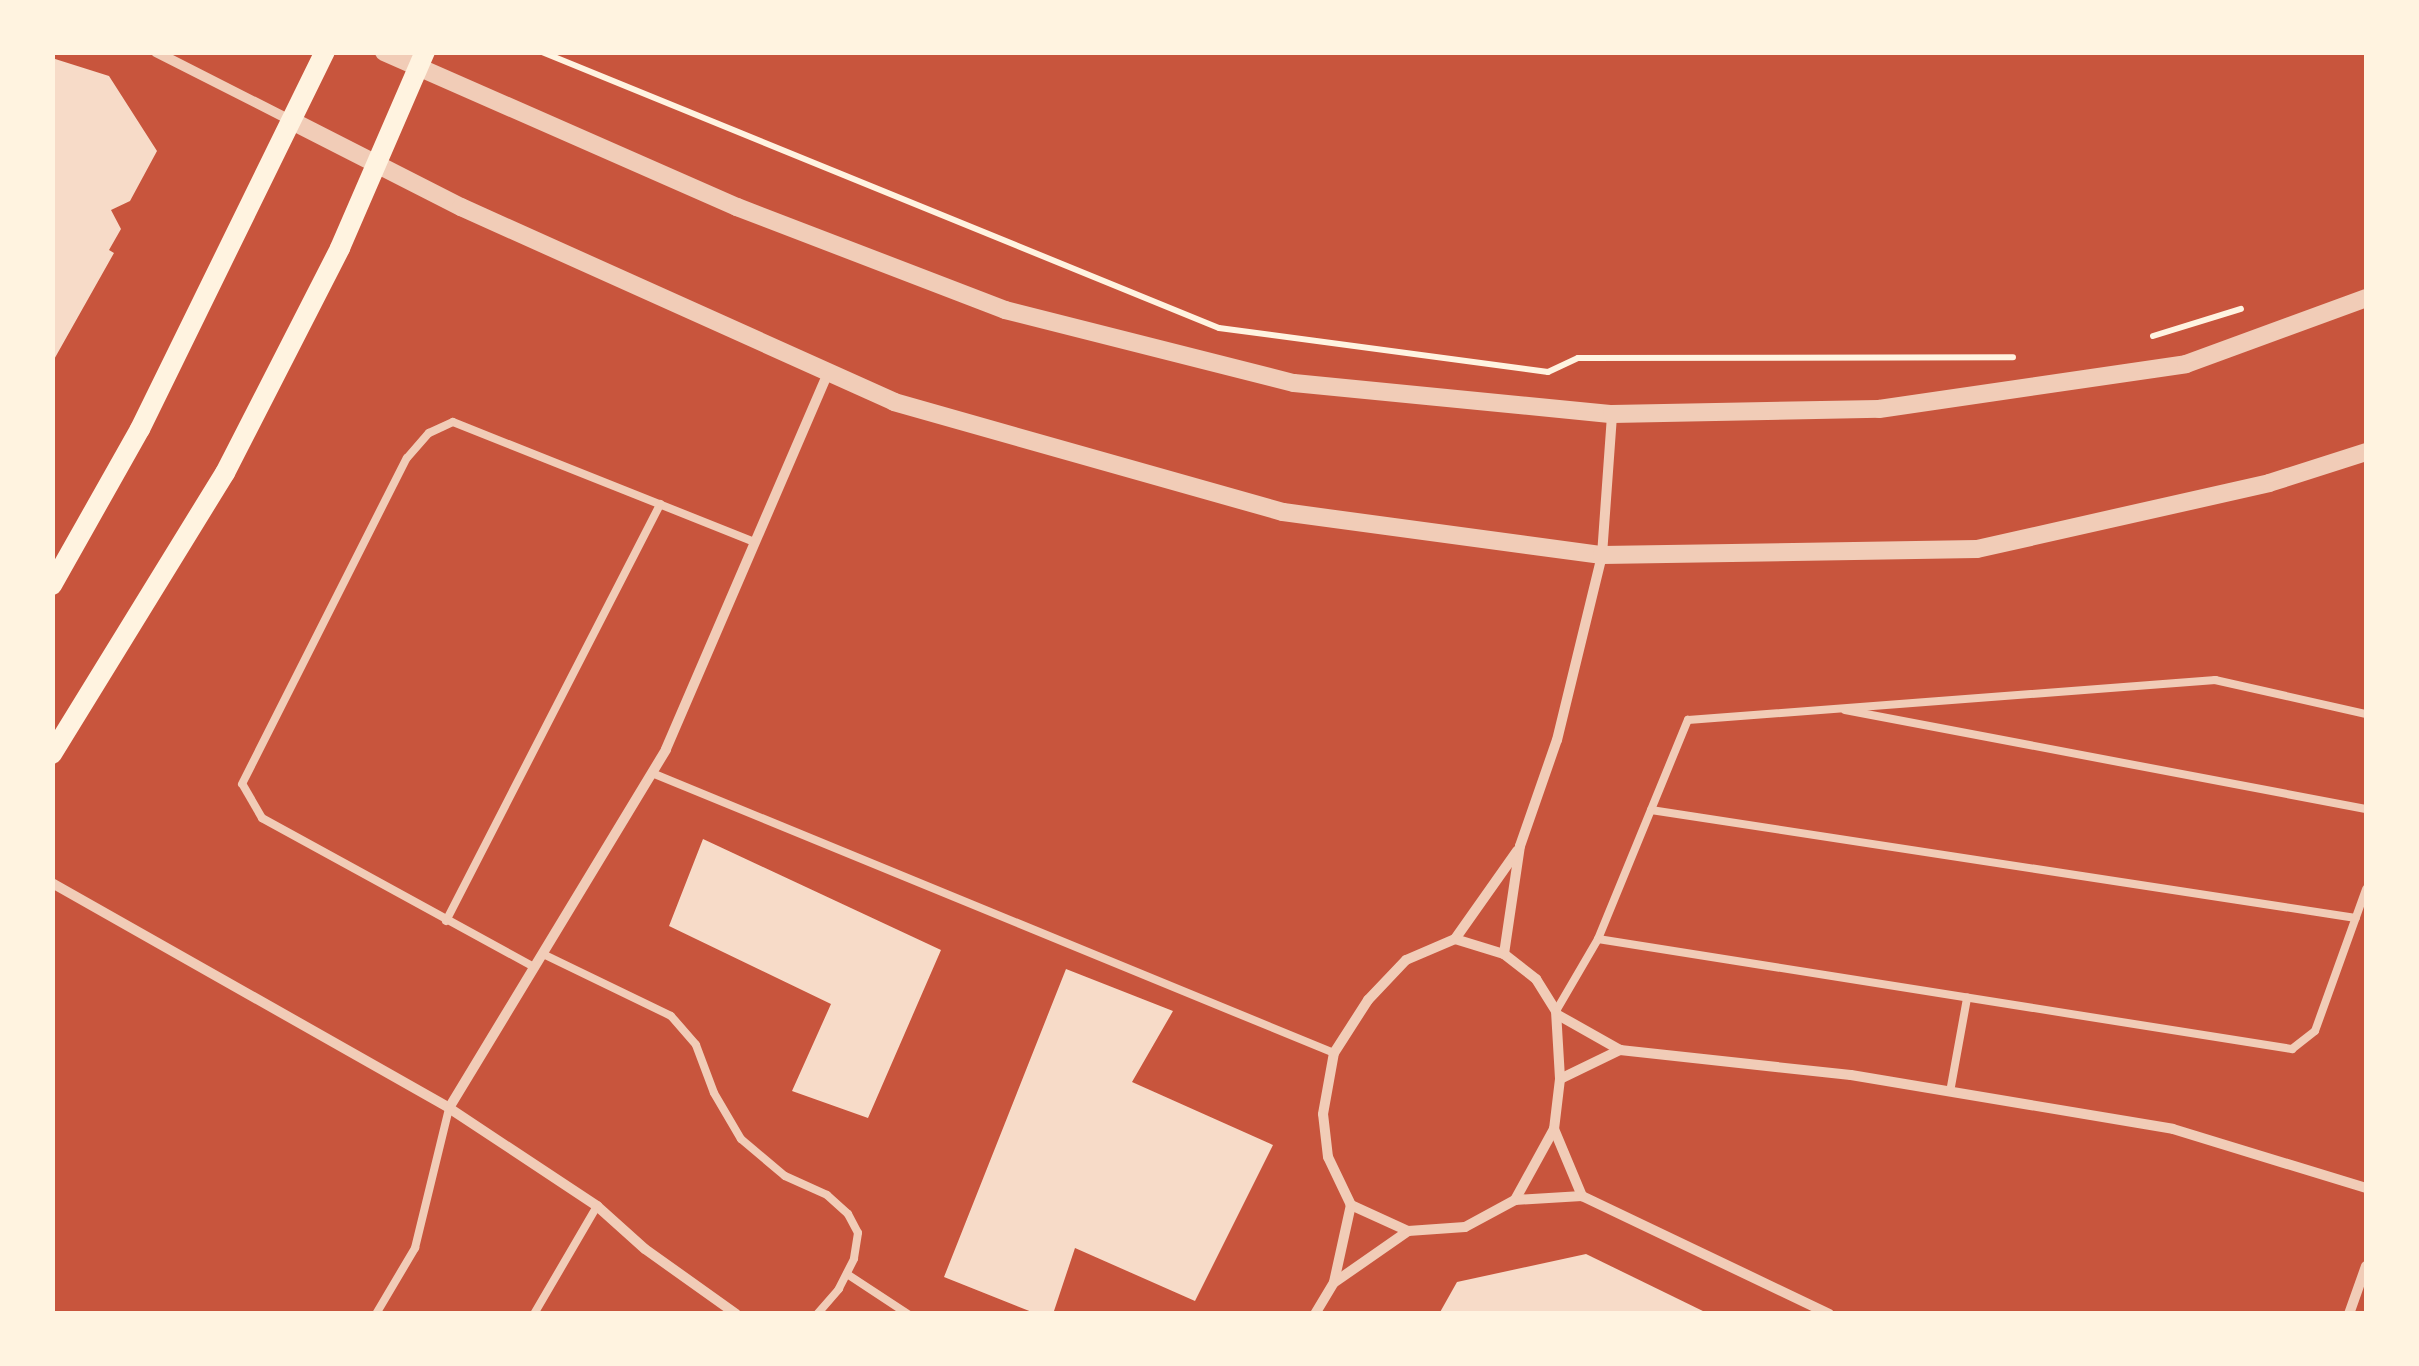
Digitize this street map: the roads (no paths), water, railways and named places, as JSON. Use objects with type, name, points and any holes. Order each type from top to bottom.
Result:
[{"type":"main road","points":[[52,585],[140,429],[324,52]]},
{"type":"main road","points":[[52,754],[225,472],[378,165],[422,60]]},
{"type":"street","points":[[156,52],[378,165],[894,402],[1282,512],[1602,555],[1977,548],[2269,484],[2366,452]]},
{"type":"street","points":[[384,52],[422,60],[737,207],[1006,310],[1294,383],[1612,414],[1880,409],[2186,364],[2366,298]]},
{"type":"street","points":[[449,1108],[652,773],[828,373]]},
{"type":"street","points":[[1504,954],[1520,846],[1557,740],[1602,555],[1612,414]]},
{"type":"street","points":[[1315,1314],[1334,1282],[1351,1205],[1328,1157],[1324,1114],[1334,1053],[1368,1000],[1406,960],[1455,939],[1520,846]]},
{"type":"street","points":[[52,883],[449,1108],[597,1206],[646,1249],[736,1314]]},
{"type":"street","points":[[1455,939],[1504,954],[1536,979],[1557,1013],[1620,1050],[1851,1074],[2173,1129],[2366,1188]]},
{"type":"street","points":[[1515,1200],[1554,1129],[1560,1079],[1557,1013]]},
{"type":"street","points":[[1560,1079],[1620,1050]]},
{"type":"street","points":[[1554,1129],[1582,1196]]},
{"type":"street","points":[[1351,1205],[1408,1231],[1466,1227],[1515,1200],[1582,1196],[1829,1314]]},
{"type":"street","points":[[1334,1282],[1408,1231]]},
{"type":"street","points":[[2349,1314],[2366,1266]]},
{"type":"lane","points":[[534,967],[262,818],[242,784],[406,458],[429,433],[453,422],[755,542]]},
{"type":"lane","points":[[446,921],[660,504]]},
{"type":"lane","points":[[1557,1013],[1598,939],[1688,720],[2214,680],[2366,714]]},
{"type":"lane","points":[[1835,708],[2366,809]]},
{"type":"lane","points":[[652,773],[1334,1053]]},
{"type":"lane","points":[[1651,810],[2356,918]]},
{"type":"lane","points":[[1598,939],[2292,1049],[2315,1030],[2366,889]]},
{"type":"lane","points":[[543,954],[671,1016],[696,1045],[714,1093],[741,1139],[786,1176],[827,1195],[848,1214],[858,1233],[847,1274],[818,1314]]},
{"type":"lane","points":[[1950,1092],[1967,998]]},
{"type":"lane","points":[[376,1314],[415,1248],[449,1108]]},
{"type":"lane","points":[[534,1314],[597,1206]]},
{"type":"lane","points":[[847,1274],[908,1314]]}]
